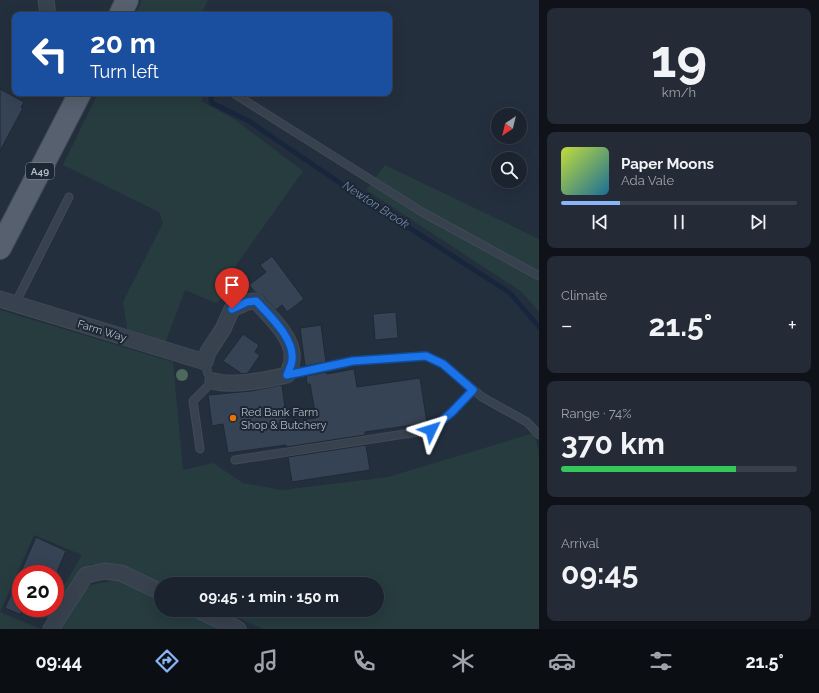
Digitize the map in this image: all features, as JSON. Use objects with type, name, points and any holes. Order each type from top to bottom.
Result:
[{"type":"main road","points":[[121,12],[127,0]]},
{"type":"main road","name":"A49","points":[[0,248],[78,96]]},
{"type":"street","points":[[46,0],[48,12]]},
{"type":"street","name":"Farm Way","points":[[0,299],[205,362]]},
{"type":"street","points":[[205,362],[208,352],[223,329],[232,309],[247,302],[256,301],[277,324],[291,347],[292,361],[287,375],[271,379],[223,384],[213,381]]},
{"type":"street","points":[[51,629],[86,574],[104,571],[121,573],[154,589]]},
{"type":"street","points":[[213,617],[238,629]]},
{"type":"lane","points":[[238,96],[422,212],[539,276]]},
{"type":"lane","points":[[15,304],[69,198]]},
{"type":"lane","points":[[287,375],[353,361],[426,356],[443,364],[473,390],[494,405],[527,422],[539,435]]},
{"type":"lane","points":[[200,449],[193,401],[213,381],[208,374],[205,362]]},
{"type":"lane","points":[[235,460],[431,430],[452,412],[473,390]]},
{"type":"green space","points":[[142,0],[208,0],[202,12],[136,12]]},
{"type":"green space","points":[[97,96],[204,96],[201,101],[234,119],[303,171],[232,271],[243,284],[216,303],[185,290],[164,346],[128,333],[123,302],[163,223],[159,212],[63,165]]},
{"type":"green space","points":[[385,165],[539,239],[539,312],[522,292],[366,190]]},
{"type":"green space","points":[[0,310],[173,362],[183,470],[213,463],[243,483],[282,490],[388,477],[534,433],[539,451],[539,629],[263,629],[236,617],[384,617],[384,577],[154,577],[154,581],[116,564],[91,564],[64,602],[64,586],[82,555],[34,535],[21,565],[12,565],[12,585],[0,612]]},
{"type":"green space","points":[[120,579],[154,591],[154,617],[224,617],[249,629],[60,629],[57,626],[83,592],[91,585]]},
{"type":"green space","points":[[0,612],[41,629],[0,629]]},
{"type":"green space","points":[[46,617],[53,617],[50,621]]},
{"type":"building","points":[[0,89],[24,102],[21,107],[23,108],[0,151]]},
{"type":"building","points":[[272,256],[304,299],[287,312],[282,305],[276,310],[262,295],[255,292],[249,285],[266,272],[260,265]]},
{"type":"building","points":[[396,312],[398,338],[375,340],[373,314]]},
{"type":"building","points":[[321,325],[326,362],[305,366],[300,328]]},
{"type":"building","points":[[243,334],[259,345],[255,352],[260,355],[248,373],[242,374],[223,361]]},
{"type":"building","points":[[354,369],[357,387],[420,378],[427,423],[365,432],[365,435],[286,447],[286,445],[228,453],[223,424],[212,426],[208,395],[251,391],[282,385],[287,422],[316,418],[310,384],[307,384],[306,376]]},
{"type":"building","points":[[366,445],[370,470],[292,482],[288,457]]},
{"type":"building","points":[[36,537],[66,551],[60,565],[24,565]]},
{"type":"building","points":[[12,592],[12,611],[5,608]]},
{"type":"waterway","name":"Newton Brook","points":[[211,96],[212,103],[247,120],[343,185],[510,293],[539,327]]},
{"type":"place","name":"Red Bank Farm Shop & Butchery","points":[[233,418]]},
{"type":"route","points":[[232,309],[247,302],[256,301],[277,324],[291,347],[292,361],[287,375],[353,361],[426,356],[443,364],[473,390],[452,412],[431,430]]}]
